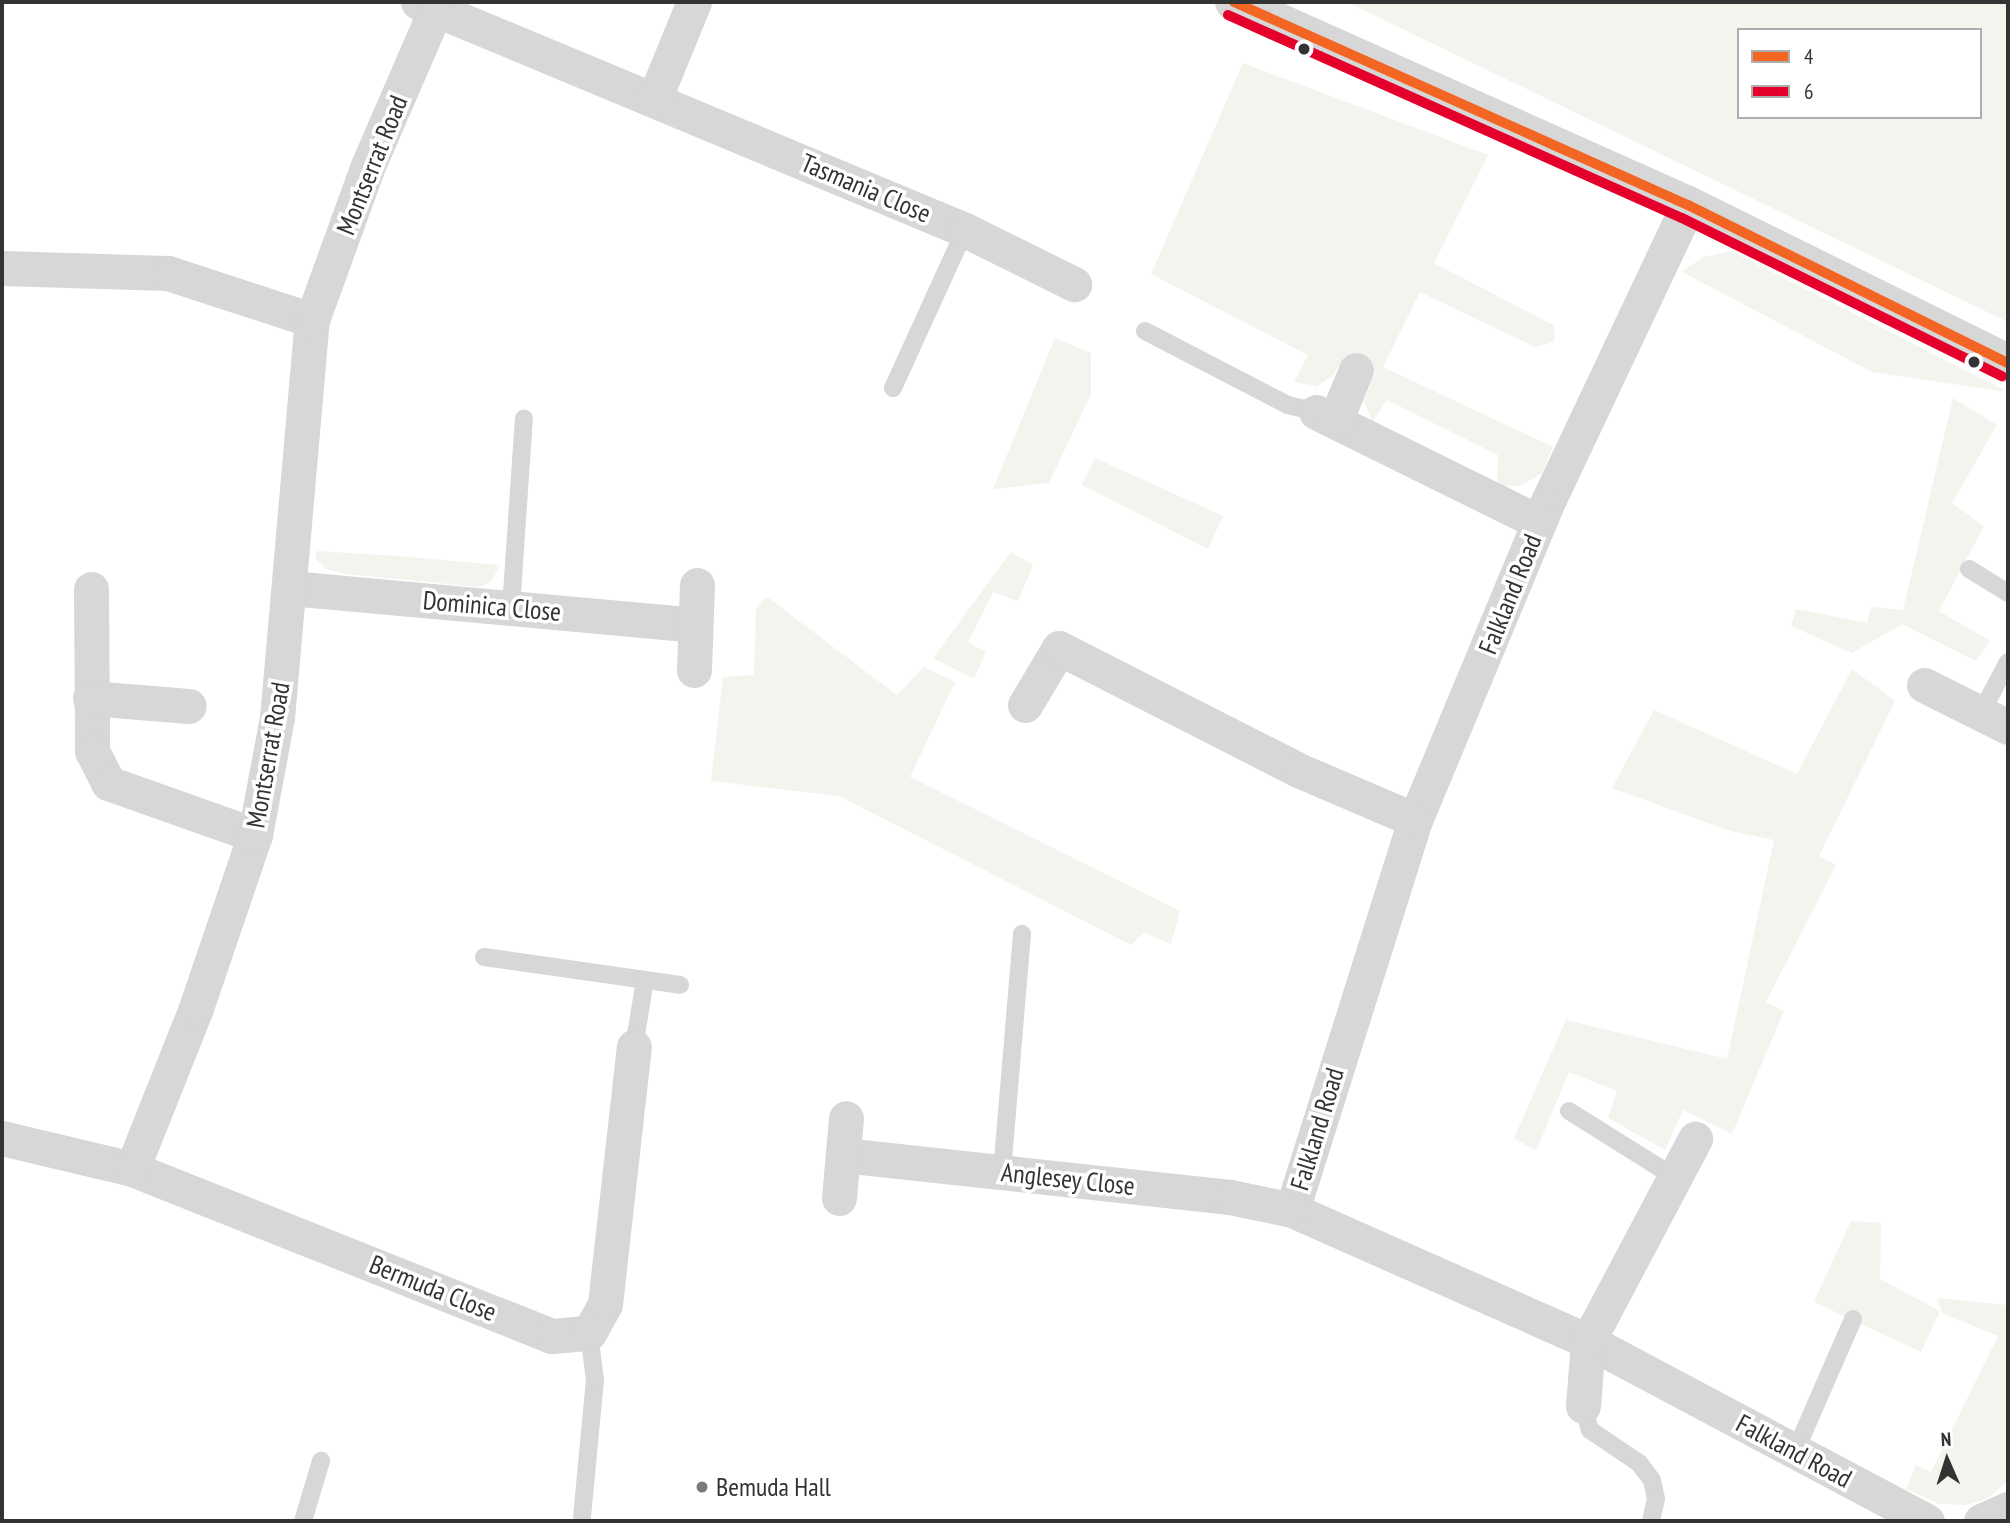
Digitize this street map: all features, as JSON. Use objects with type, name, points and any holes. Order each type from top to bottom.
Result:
[{"type":"street","points":[[655,97],[694,2]]},
{"type":"street","points":[[1234,2],[1688,205],[2008,363]]},
{"type":"street","name":"Tasmania Close","points":[[426,6],[655,97],[965,230],[1074,285]]},
{"type":"street","name":"Montserrat Road","points":[[132,1169],[196,1009],[255,835],[277,718],[312,320],[426,6]]},
{"type":"street","name":"Falkland Road","points":[[1688,205],[1539,522],[1415,820],[1292,1210],[1588,1341],[1927,1521]]},
{"type":"street","points":[[2,268],[167,273],[312,320]]},
{"type":"street","points":[[1326,417],[1356,370]]},
{"type":"street","name":"Falkland Road","points":[[1326,417],[1539,522]]},
{"type":"street","points":[[694,670],[697,585]]},
{"type":"street","name":"Dominica Close","points":[[290,588],[694,625]]},
{"type":"street","points":[[91,589],[92,751],[108,783],[255,835]]},
{"type":"street","points":[[1025,705],[1059,648],[1298,770],[1415,820]]},
{"type":"street","points":[[1924,685],[1995,720]]},
{"type":"street","points":[[90,698],[189,706]]},
{"type":"street","points":[[589,1333],[605,1304],[634,1047]]},
{"type":"street","points":[[839,1198],[846,1118]]},
{"type":"street","name":"Bermuda Close","points":[[2,1138],[132,1169],[552,1336],[589,1333]]},
{"type":"street","points":[[1583,1406],[1588,1341],[1695,1139]]},
{"type":"street","name":"Anglesey Close","points":[[843,1155],[1230,1197],[1292,1210]]},
{"type":"street","points":[[1981,1521],[2008,1509]]},
{"type":"lane","points":[[893,388],[965,230]]},
{"type":"lane","points":[[1145,331],[1288,405],[1326,417]]},
{"type":"lane","points":[[512,607],[524,418]]},
{"type":"lane","points":[[1969,569],[2008,593]]},
{"type":"lane","points":[[1995,720],[2008,662]]},
{"type":"lane","points":[[1002,1172],[1021,934]]},
{"type":"lane","points":[[484,957],[680,985]]},
{"type":"lane","points":[[634,1047],[645,980]]},
{"type":"lane","points":[[1569,1111],[1676,1178]]},
{"type":"lane","points":[[1795,1452],[1853,1319]]},
{"type":"lane","points":[[582,1517],[595,1380],[589,1333]]},
{"type":"lane","points":[[1583,1406],[1590,1430],[1639,1464],[1652,1480],[1656,1499],[1651,1521]]},
{"type":"lane","points":[[303,1521],[321,1461]]},
{"type":"shaded area","points":[[1350,2],[2008,2],[2008,322],[1353,5]]},
{"type":"shaded area","points":[[1243,63],[1488,155],[1434,263],[1555,326],[1554,342],[1535,347],[1420,292],[1383,367],[1553,447],[1542,473],[1520,486],[1497,486],[1498,455],[1387,400],[1372,422],[1364,401],[1375,373],[1345,357],[1332,376],[1317,386],[1294,382],[1308,355],[1151,274]]},
{"type":"shaded area","points":[[1731,251],[2008,392],[1872,372],[1682,272],[1703,257]]},
{"type":"shaded area","points":[[1055,338],[1091,353],[1091,394],[1049,483],[993,489]]},
{"type":"shaded area","points":[[1953,398],[1997,425],[1952,503],[1984,526],[1939,611],[1990,641],[1976,661],[1902,624],[1852,653],[1791,626],[1796,609],[1867,623],[1871,607],[1903,610]]},
{"type":"shaded area","points":[[1095,458],[1223,516],[1208,549],[1082,485]]},
{"type":"shaded area","points":[[317,551],[500,565],[491,582],[479,587],[347,574],[326,569],[315,558]]},
{"type":"shaded area","points":[[1011,552],[1033,565],[1018,601],[993,592],[968,642],[986,652],[974,679],[933,658]]},
{"type":"shaded area","points":[[767,597],[897,695],[924,667],[955,682],[910,777],[1180,911],[1171,944],[1144,933],[1131,945],[839,796],[711,781],[723,677],[754,675],[756,608]]},
{"type":"shaded area","points":[[1852,669],[1895,701],[1819,856],[1836,865],[1766,1002],[1784,1011],[1732,1134],[1683,1110],[1665,1150],[1608,1118],[1617,1091],[1569,1072],[1536,1151],[1514,1138],[1566,1020],[1727,1059],[1774,840],[1730,831],[1612,788],[1654,710],[1797,774]]},
{"type":"shaded area","points":[[1851,1221],[1881,1223],[1880,1279],[1940,1311],[1921,1352],[1814,1302]]},
{"type":"shaded area","points":[[1937,1298],[2008,1305],[2008,1481],[1988,1498],[1966,1505],[1939,1504],[1906,1489],[1916,1465],[1931,1472],[1998,1336],[1942,1313]]},
{"type":"transit line","name":"4","points":[[1234,2],[1688,205],[2008,363]]},
{"type":"transit line","name":"6","points":[[1228,15],[1682,218],[2002,376]]},
{"type":"place","name":"Bemuda Hall","points":[[702,1487]]}]
